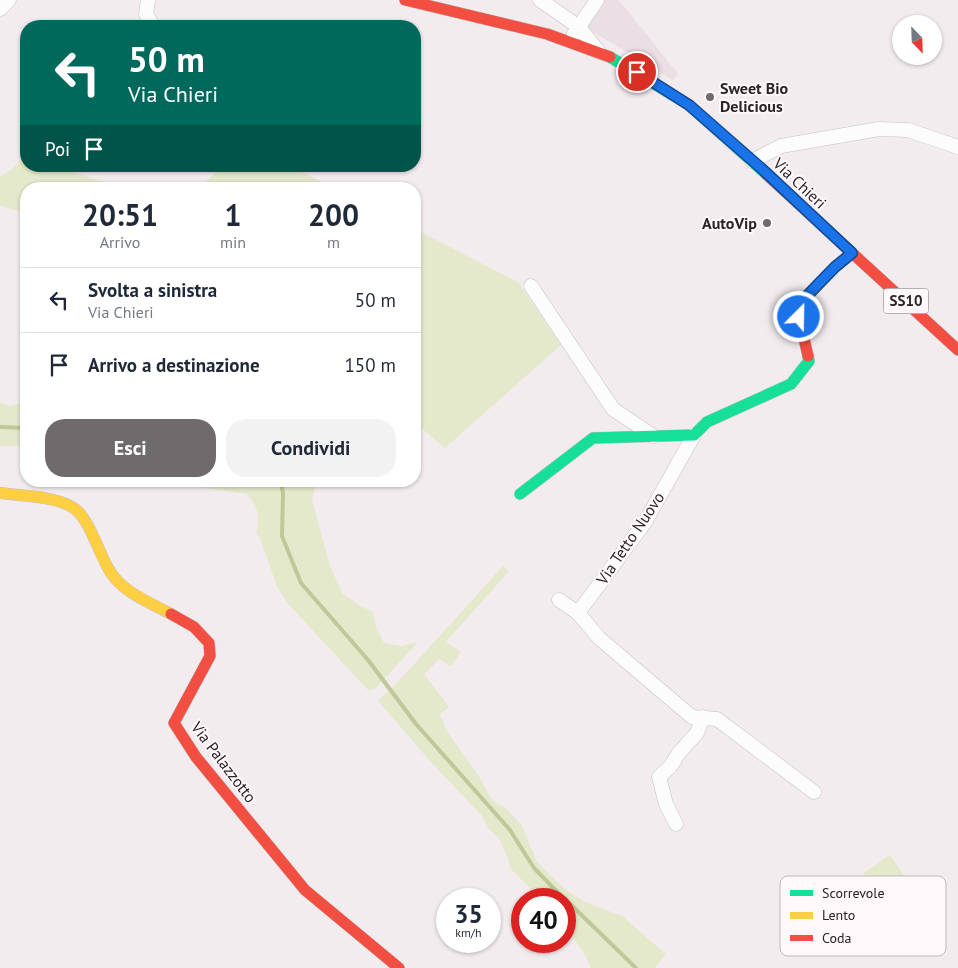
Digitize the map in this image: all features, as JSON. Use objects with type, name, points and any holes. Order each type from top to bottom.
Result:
[{"type":"street","points":[[0,9],[9,0]]},
{"type":"street","points":[[148,0],[146,14],[150,20]]},
{"type":"street","name":"Via Chieri","points":[[406,0],[518,26],[569,41],[600,52],[650,80],[689,105],[958,350]]},
{"type":"street","points":[[540,0],[579,27],[600,52]]},
{"type":"street","points":[[569,41],[597,0]]},
{"type":"street","points":[[752,161],[781,146],[879,129],[908,130],[958,147]]},
{"type":"street","name":"Via Tetto Nuovo","points":[[578,612],[645,522],[694,435],[707,422],[790,384],[809,361],[799,317],[801,302],[835,267],[852,253]]},
{"type":"street","points":[[531,286],[613,409],[653,436]]},
{"type":"street","points":[[520,494],[593,438],[694,435]]},
{"type":"street","name":"Via Palazzotto","points":[[0,493],[58,501],[76,509],[86,523],[111,573],[125,588],[194,627],[208,643],[210,656],[174,723],[196,757],[305,890],[399,968]]},
{"type":"street","points":[[559,600],[578,612],[599,638],[692,717],[717,719],[814,792]]},
{"type":"street","points":[[676,824],[666,804],[659,777],[671,766],[678,754],[697,733],[703,717]]},
{"type":"shaded area","points":[[604,0],[618,0],[627,10],[678,74],[673,80],[586,28]]},
{"type":"green space","points":[[20,160],[20,172],[71,172],[104,182],[20,182],[20,211],[0,206],[0,177],[12,169]]},
{"type":"green space","points":[[216,172],[302,172],[322,182],[205,182]]},
{"type":"green space","points":[[421,232],[518,282],[561,345],[445,448],[421,428]]},
{"type":"green space","points":[[0,402],[9,406],[20,403],[20,446],[0,446]]},
{"type":"green space","points":[[198,487],[315,487],[312,500],[330,566],[342,593],[360,606],[373,612],[376,627],[384,643],[402,646],[418,642],[375,689],[368,690],[289,605],[277,587],[260,538],[256,534],[258,517],[256,509],[247,494]]},
{"type":"green space","points":[[503,566],[509,571],[446,642],[461,652],[451,666],[439,659],[424,674],[449,707],[440,714],[447,731],[478,775],[492,800],[506,808],[522,826],[537,862],[564,888],[530,888],[510,868],[508,858],[499,838],[488,828],[482,816],[429,760],[378,701],[397,683]]},
{"type":"green space","points":[[890,855],[904,876],[865,876],[863,873]]},
{"type":"green space","points":[[576,896],[585,902],[622,916],[666,954],[655,968],[591,968],[576,942]]},
{"type":"waterway","points":[[0,427],[20,428]]},
{"type":"waterway","points":[[282,487],[282,536],[301,583],[368,660],[416,724],[510,830],[534,868],[553,888]]},
{"type":"waterway","points":[[576,910],[636,968]]},
{"type":"traffic: fast","points":[[610,57],[689,105],[766,174]]},
{"type":"traffic: fast","points":[[520,494],[593,438],[694,435],[707,422],[791,384],[809,361],[808,356]]},
{"type":"traffic: slow","points":[[0,493],[59,501],[75,509],[85,521],[116,580],[138,597],[171,614]]},
{"type":"traffic: jam","points":[[405,0],[547,34],[610,57]]},
{"type":"traffic: jam","points":[[766,174],[958,350]]},
{"type":"traffic: jam","points":[[808,356],[799,317],[801,302],[835,267],[852,253]]},
{"type":"traffic: jam","points":[[171,614],[194,627],[209,643],[210,656],[174,723],[196,757],[305,890],[399,968]]},
{"type":"place","name":"Sweet Bio Delicious","points":[[710,97]]},
{"type":"place","name":"AutoVip","points":[[767,223]]},
{"type":"route","points":[[637,72],[689,105],[761,168],[852,253],[835,267],[801,302],[799,317]]}]
